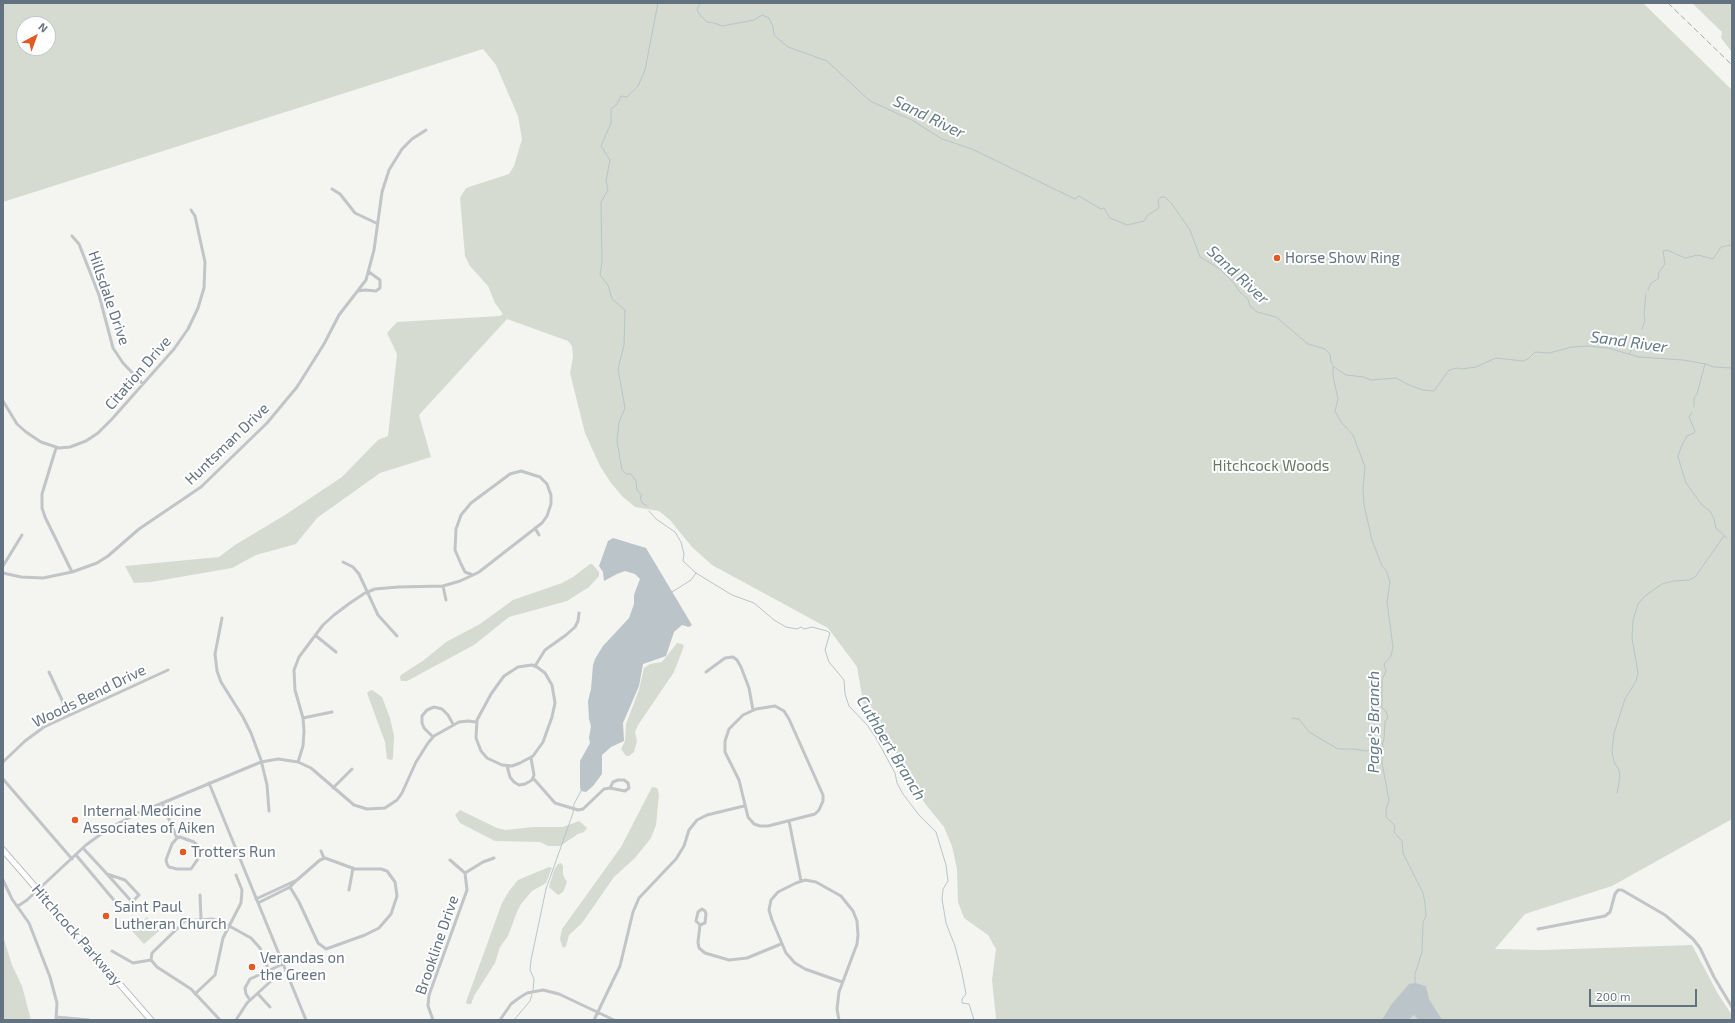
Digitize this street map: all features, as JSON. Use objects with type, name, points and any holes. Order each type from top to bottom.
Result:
[{"type":"main road","name":"Hitchcock Parkway","points":[[3,850],[151,1020]]},
{"type":"street","name":"Huntsman Drive","points":[[3,573],[21,577],[36,578],[72,572],[91,566],[108,556],[139,529],[201,487],[236,455],[267,423],[296,387],[324,344],[339,315],[363,284],[369,272],[374,250],[376,224],[382,192],[392,164],[407,144],[426,130]]},
{"type":"street","points":[[332,189],[340,194],[355,213],[376,224]]},
{"type":"street","name":"Citation Drive","points":[[56,448],[70,447],[81,444],[98,433],[167,358],[182,338],[196,314],[203,295],[205,277],[204,254],[195,216],[191,210]]},
{"type":"street","name":"Hillsdale Drive","points":[[72,236],[79,244],[99,295],[113,348],[122,363],[143,384]]},
{"type":"street","points":[[357,292],[365,290],[376,291],[380,288],[380,280],[369,272]]},
{"type":"street","points":[[3,401],[17,424],[26,432],[41,442],[56,448],[42,494],[41,503],[45,517],[72,572]]},
{"type":"street","points":[[298,762],[304,737],[303,718],[295,690],[294,674],[299,657],[316,635],[334,615],[368,592],[381,588],[443,586],[473,575],[490,564],[542,523],[549,512],[551,492],[545,481],[537,475],[521,471],[510,474],[468,507],[457,524],[455,539],[456,553],[466,572],[473,575]]},
{"type":"street","points":[[535,528],[539,535]]},
{"type":"street","points":[[3,566],[22,535]]},
{"type":"street","points":[[344,562],[357,570],[378,615],[397,636]]},
{"type":"street","points":[[490,564],[494,568]]},
{"type":"street","points":[[443,586],[446,600]]},
{"type":"street","points":[[535,666],[545,650],[575,627],[578,621],[579,613]]},
{"type":"street","points":[[222,618],[215,654],[217,671],[221,682],[248,725],[261,762],[269,795],[269,811]]},
{"type":"street","points":[[316,635],[336,652]]},
{"type":"street","points":[[706,672],[725,658],[733,658],[737,660],[749,688],[753,710]]},
{"type":"street","points":[[522,666],[535,666],[545,673],[550,681],[555,703],[552,717],[543,742],[531,758],[520,763],[507,766],[492,761],[483,753],[476,738],[476,722],[496,686],[507,673],[522,666]]},
{"type":"street","name":"Woods Bend Drive","points":[[3,762],[38,731],[69,715],[168,670]]},
{"type":"street","points":[[49,672],[69,715]]},
{"type":"street","points":[[775,706],[786,713],[823,795],[822,804],[817,813],[789,821],[760,826],[749,819],[744,806],[739,780],[725,752],[725,741],[731,727],[743,715],[753,710],[775,706]]},
{"type":"street","points":[[433,737],[424,728],[422,723],[422,716],[427,710],[434,707],[442,709],[448,715],[453,724]]},
{"type":"street","points":[[303,718],[332,712]]},
{"type":"street","points":[[18,906],[38,890],[83,848],[100,834],[116,824],[162,803],[261,762],[278,759],[298,762],[311,768],[350,802],[359,807],[377,809],[390,806],[397,800],[409,782],[416,762],[433,737],[453,724],[468,720],[476,722]]},
{"type":"street","points":[[507,766],[510,777],[516,783],[525,784],[532,778],[534,770],[531,758]]},
{"type":"street","points":[[333,788],[352,769]]},
{"type":"street","points":[[532,778],[555,803],[578,810],[583,809],[604,789],[610,788],[625,791],[629,788],[628,783],[624,780],[613,782],[610,788]]},
{"type":"street","points":[[3,780],[72,859]]},
{"type":"street","points":[[209,783],[306,1020]]},
{"type":"street","points":[[162,803],[177,838]]},
{"type":"street","points":[[594,1020],[620,966],[633,912],[639,898],[679,855],[684,846],[689,830],[697,820],[707,815],[744,806]]},
{"type":"street","points":[[789,821],[801,881]]},
{"type":"street","points":[[177,838],[184,838],[194,842],[202,850],[202,853],[190,869],[177,869],[169,867],[167,864],[167,855],[172,844],[177,838]]},
{"type":"street","points":[[83,848],[132,902]]},
{"type":"street","points":[[322,851],[324,858]]},
{"type":"street","points":[[76,855],[118,905],[127,906],[139,895],[125,880],[107,874]]},
{"type":"street","points":[[258,903],[290,887],[324,858]]},
{"type":"street","points":[[290,887],[299,902],[318,944],[324,949],[328,949],[365,935],[379,928],[389,918],[396,903],[397,893],[395,882],[387,871],[381,869],[353,868],[324,858]]},
{"type":"street","points":[[450,860],[465,874],[483,862],[494,858]]},
{"type":"street","points":[[349,890],[353,868]]},
{"type":"street","name":"Brookline Drive","points":[[433,1020],[428,1006],[429,995],[466,895],[467,886],[465,874]]},
{"type":"street","points":[[195,994],[215,975],[221,944],[240,907],[242,890],[236,875]]},
{"type":"street","points":[[3,880],[32,929],[50,977],[57,1004],[56,1019],[89,1020]]},
{"type":"street","points":[[256,899],[297,880]]},
{"type":"street","points":[[839,1020],[837,1003],[842,982],[858,939],[856,917],[844,900],[828,888],[812,881],[801,881],[778,892],[770,903],[769,910],[781,944],[789,956],[799,966],[811,972],[842,982]]},
{"type":"street","points":[[1538,929],[1606,916],[1610,912],[1615,894],[1619,889],[1665,915],[1693,939],[1700,948],[1714,977],[1732,1008]]},
{"type":"street","points":[[200,895],[201,920]]},
{"type":"street","points":[[700,925],[696,921],[698,912],[702,909],[706,914],[704,923],[700,925],[698,943],[701,950],[729,960],[747,958],[781,944]]},
{"type":"street","points":[[220,1020],[191,989],[157,967],[151,960],[152,953],[182,922],[217,920],[255,942],[260,948],[269,971],[271,982],[250,1000],[239,1013],[236,1020]]},
{"type":"street","points":[[112,951],[133,963],[151,960]]},
{"type":"street","points":[[250,1000],[245,991],[246,985],[250,979],[283,964]]},
{"type":"street","points":[[500,1020],[511,1004],[527,993],[540,990],[556,992],[614,1020]]},
{"type":"street","points":[[258,994],[270,1007]]},
{"type":"green space","name":"Hitchcock Woods","points":[[3,3],[1643,3],[1732,90],[1732,819],[1612,886],[1525,914],[1495,949],[1541,950],[1692,945],[1718,994],[1732,1015],[1732,1020],[995,1020],[992,980],[996,949],[988,935],[964,918],[958,902],[957,869],[952,846],[944,827],[909,781],[892,744],[864,707],[857,667],[828,628],[712,565],[692,547],[670,520],[659,511],[635,507],[622,496],[600,466],[585,433],[570,373],[573,357],[572,346],[568,341],[507,319],[419,415],[431,457],[380,473],[317,518],[296,544],[256,555],[232,568],[151,582],[134,583],[125,566],[219,557],[235,545],[285,515],[342,477],[378,440],[388,436],[397,354],[387,333],[397,322],[500,316],[503,314],[495,303],[488,286],[470,266],[465,256],[460,198],[466,188],[509,174],[514,166],[522,139],[518,116],[496,65],[483,49],[3,202]]},
{"type":"green space","points":[[1692,3],[1732,3],[1732,52],[1721,38],[1722,32]]},
{"type":"green space","points":[[592,564],[599,572],[599,576],[589,587],[567,601],[509,617],[474,645],[407,681],[401,681],[401,675],[424,660],[446,642],[480,624],[513,600],[562,583],[573,577]]},
{"type":"green space","points":[[677,643],[684,646],[674,672],[638,725],[635,732],[637,741],[634,752],[629,756],[626,756],[621,749],[625,741],[626,724],[639,690],[644,668],[650,664],[662,662]]},
{"type":"green space","points":[[372,690],[382,697],[390,718],[394,736],[392,760],[387,759],[385,742],[367,693]]},
{"type":"green space","points":[[652,787],[657,788],[659,794],[656,825],[651,838],[635,858],[614,877],[582,923],[569,935],[566,946],[563,948],[560,939],[562,929],[621,847]]},
{"type":"green space","points":[[460,810],[497,828],[505,830],[533,827],[563,827],[579,821],[587,828],[584,832],[578,834],[560,846],[548,846],[540,842],[495,841],[460,823],[455,815]]},
{"type":"green space","points":[[561,863],[563,866],[563,875],[567,882],[563,892],[558,895],[549,887],[554,870],[558,864]]},
{"type":"green space","points":[[549,867],[552,868],[546,883],[532,891],[521,904],[508,936],[500,947],[495,963],[474,996],[471,1004],[467,1004],[466,1002],[502,903],[509,891],[518,880]]},
{"type":"green space","points":[[147,917],[159,931],[144,944],[132,931]]},
{"type":"green space","points":[[3,936],[12,965],[22,986],[31,1020],[3,1019]]},
{"type":"shaded area","points":[[613,538],[646,548],[692,625],[689,627],[682,625],[674,632],[666,656],[643,664],[639,686],[623,723],[624,741],[611,747],[602,755],[602,774],[593,786],[586,792],[581,791],[580,787],[580,761],[590,743],[589,738],[591,726],[588,701],[591,689],[593,665],[603,646],[629,618],[634,604],[634,595],[640,579],[635,574],[625,571],[604,581],[603,572],[599,566],[608,541]]},
{"type":"shaded area","points":[[1415,983],[1426,986],[1429,999],[1442,1020],[1419,1020],[1414,1015],[1408,1020],[1382,1020],[1391,1005],[1409,984]]},
{"type":"waterway","name":"Cuthbert Branch","points":[[647,506],[642,503],[640,497],[642,496],[637,490],[636,481],[631,474],[626,474],[622,470],[617,441],[619,422],[625,408],[618,369],[624,345],[625,310],[612,299],[608,285],[600,275],[602,262],[601,202],[608,190],[606,181],[610,160],[601,146],[611,123],[611,109],[617,104],[621,96],[627,97],[638,86],[645,70],[658,3]]},
{"type":"waterway","name":"Sand River","points":[[700,3],[697,10],[700,15],[707,22],[722,26],[754,20],[762,15],[769,18],[773,27],[774,35],[788,47],[827,61],[870,101],[912,120],[942,139],[972,149],[1075,199],[1079,196],[1101,209],[1104,208],[1110,218],[1127,225],[1144,221],[1148,215],[1159,208],[1158,200],[1161,197],[1165,197],[1172,204],[1190,230],[1200,257],[1220,269],[1248,299],[1250,306],[1257,312],[1276,317],[1308,344],[1325,349],[1330,354],[1331,362],[1334,367],[1346,375],[1364,377],[1371,380],[1396,378],[1423,390],[1434,391],[1449,370],[1476,367],[1496,358],[1523,361],[1528,359],[1535,352],[1549,353],[1572,347],[1586,346],[1608,348],[1639,357],[1683,360],[1714,367],[1732,368]]},
{"type":"waterway","points":[[1648,290],[1651,283],[1658,279],[1659,272],[1665,264],[1663,251],[1667,250],[1685,258],[1698,255],[1713,259],[1721,247],[1732,244]]},
{"type":"waterway","points":[[1642,329],[1645,320],[1644,313],[1646,294]]},
{"type":"waterway","points":[[1629,354],[1638,339]]},
{"type":"waterway","points":[[1694,407],[1694,398],[1697,394],[1705,364]]},
{"type":"waterway","name":"Page's Branch","points":[[1333,367],[1333,376],[1338,399],[1335,411],[1341,422],[1353,435],[1365,467],[1363,489],[1364,505],[1372,540],[1390,582],[1387,602],[1393,647],[1391,656],[1384,664],[1386,671],[1382,680],[1382,708],[1386,711],[1388,718],[1385,721],[1382,763],[1389,800],[1386,810],[1386,817],[1395,826],[1394,832],[1402,841],[1403,853],[1423,893],[1425,903],[1426,916],[1423,922],[1422,952],[1415,974],[1415,984]]},
{"type":"waterway","points":[[1692,412],[1689,417],[1695,431],[1687,436],[1682,445],[1678,456],[1681,467],[1686,483],[1702,505],[1710,511],[1716,528],[1727,538]]},
{"type":"waterway","name":"Cuthbert Branch","points":[[649,511],[656,519],[675,532],[681,542],[684,554],[683,561],[696,573],[732,595],[754,603],[774,620],[786,627],[797,629],[801,627],[804,629],[812,627],[830,633],[825,650],[829,662],[844,680],[845,694],[849,706],[868,726],[876,738],[895,773],[897,783],[903,794],[919,815],[936,832],[946,865],[948,881],[943,889],[942,899],[946,923],[955,946],[966,994],[962,999],[962,1003],[969,1004],[974,1020]]},
{"type":"waterway","points":[[1617,793],[1620,777],[1612,752],[1614,733],[1625,699],[1636,681],[1638,673],[1632,638],[1633,620],[1638,604],[1645,596],[1662,584],[1674,581],[1689,580],[1695,577],[1724,536]]},
{"type":"waterway","points":[[672,592],[691,580],[696,573]]},
{"type":"waterway","points":[[1292,718],[1299,719],[1309,732],[1338,749],[1367,751],[1382,743]]},
{"type":"waterway","points":[[533,991],[534,979],[530,970],[531,960],[546,889],[573,813],[574,804],[581,791]]},
{"type":"waterway","points":[[514,1020],[530,1001],[532,994]]},
{"type":"railway","points":[[1668,3],[1732,65]]},
{"type":"place","name":"Horse Show Ring","points":[[1277,258]]},
{"type":"place","name":"Internal Medicine Associates of Aiken","points":[[75,820]]},
{"type":"place","name":"Trotters Run","points":[[183,852]]},
{"type":"place","name":"Saint Paul Lutheran Church","points":[[106,916]]},
{"type":"place","name":"Verandas on the Green","points":[[252,967]]}]
